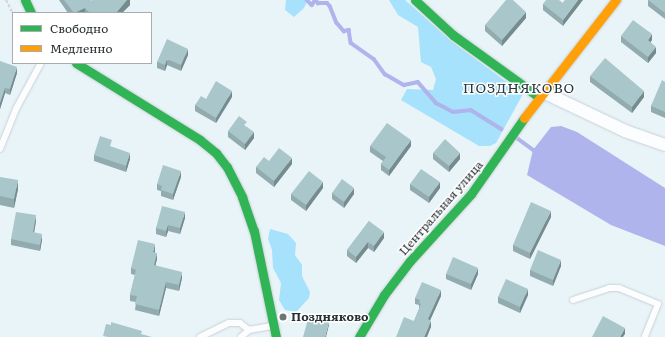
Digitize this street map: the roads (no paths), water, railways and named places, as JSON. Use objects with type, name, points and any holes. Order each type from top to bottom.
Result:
[{"type":"street","points":[[25,0],[31,12]]},
{"type":"street","points":[[415,0],[453,35],[541,94],[625,130],[665,144]]},
{"type":"street","name":"Центральная улица","points":[[359,337],[384,295],[410,261],[471,194],[541,94],[616,0]]},
{"type":"street","points":[[78,64],[200,140],[216,153],[227,167],[242,197],[254,231],[276,337]]},
{"type":"lane","points":[[0,149],[16,109],[40,64]]},
{"type":"lane","points":[[573,300],[608,288],[619,288],[665,307]]},
{"type":"lane","points":[[645,337],[658,304]]},
{"type":"lane","points":[[200,337],[229,323],[240,323],[249,330]]},
{"type":"lane","points":[[241,337],[249,330],[274,326]]},
{"type":"waterway","points":[[307,0],[312,5],[315,0]]},
{"type":"waterway","points":[[316,0],[318,3],[327,3],[330,6],[337,23],[344,31],[349,30],[351,43],[374,59],[385,74],[404,85],[418,82],[436,103],[453,112],[471,110],[502,129]]},
{"type":"waterway","points":[[517,138],[536,152]]},
{"type":"place","name":"Поздняково","points":[[283,317]]},
{"type":"district","name":"ПОЗДНЯКОВО","points":[[519,87]]}]
